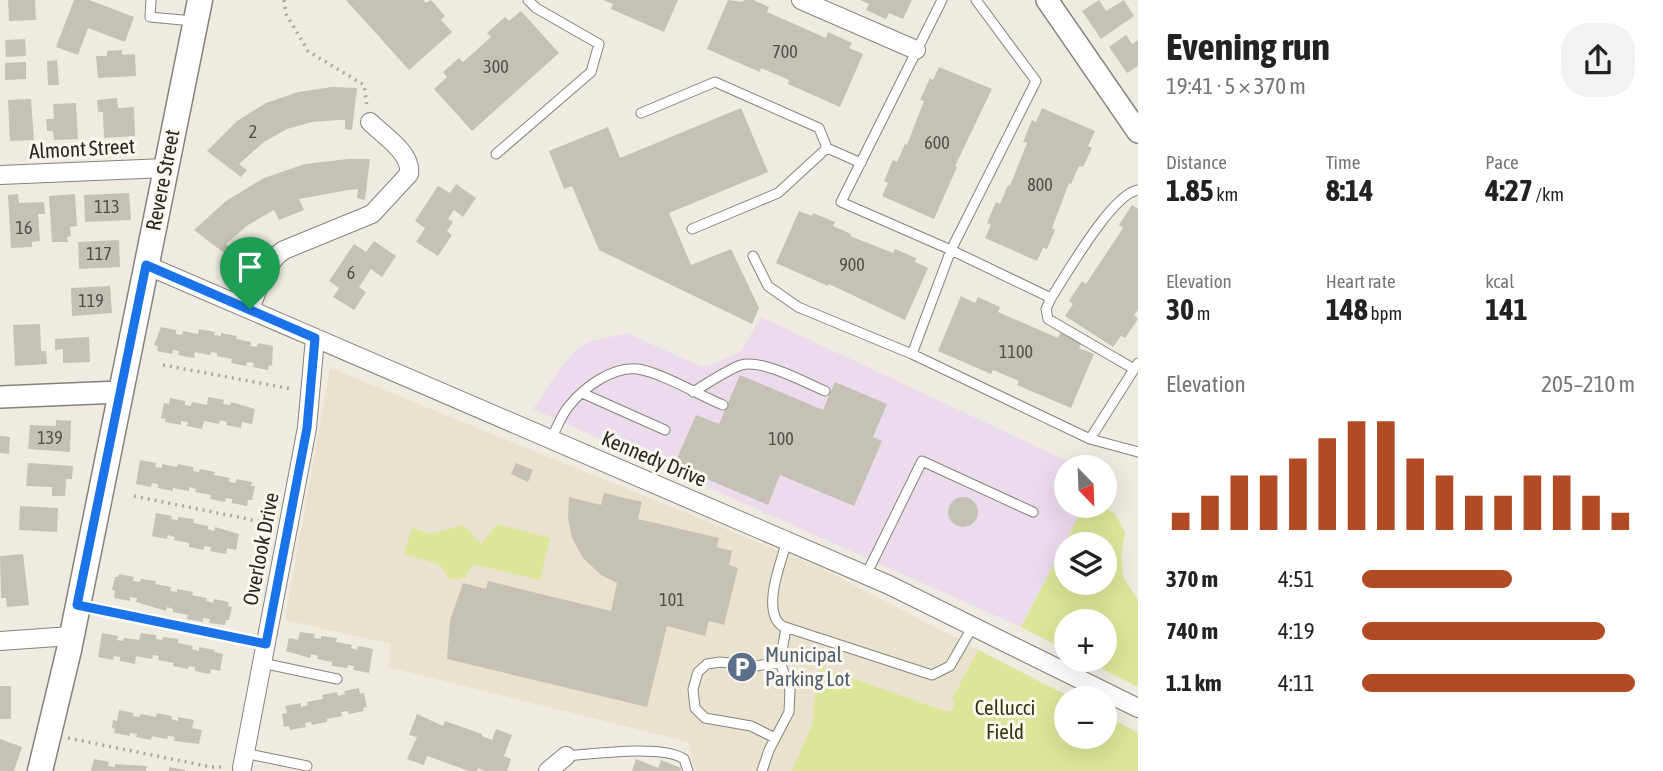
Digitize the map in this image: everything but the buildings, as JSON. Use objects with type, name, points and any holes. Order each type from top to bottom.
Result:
[{"type":"main road","name":"Revere Street","points":[[40,771],[71,636],[197,11]]},
{"type":"street","points":[[802,0],[916,50]]},
{"type":"street","points":[[1047,0],[1138,132]]},
{"type":"street","points":[[250,309],[268,266],[276,255],[373,214],[407,176],[410,169],[405,157],[370,122]]},
{"type":"street","name":"Almont Street","points":[[0,176],[166,168]]},
{"type":"street","name":"Kennedy Drive","points":[[146,265],[866,575],[1138,708]]},
{"type":"street","name":"Overlook Drive","points":[[243,760],[307,428],[315,338]]},
{"type":"street","points":[[0,397],[120,392]]},
{"type":"street","points":[[0,641],[71,636]]},
{"type":"street","points":[[548,771],[566,755]]},
{"type":"lane","points":[[151,0],[150,18],[197,11]]},
{"type":"lane","points":[[496,154],[591,72],[599,44],[528,0]]},
{"type":"lane","points":[[942,0],[841,202],[951,250],[1051,299]]},
{"type":"lane","points":[[912,354],[951,250],[1036,81],[976,0]]},
{"type":"lane","points":[[641,113],[715,82],[819,128],[827,148],[862,163]]},
{"type":"lane","points":[[692,229],[778,193],[827,148]]},
{"type":"lane","points":[[1090,439],[1136,366],[1048,319],[1046,309],[1111,208],[1138,190]]},
{"type":"lane","points":[[753,256],[768,286],[798,307],[912,354],[1090,439],[1138,452]]},
{"type":"lane","points":[[693,392],[737,367],[749,364],[766,367],[825,391]]},
{"type":"lane","points":[[551,439],[568,407],[582,393],[607,376],[631,369],[648,371],[723,405]]},
{"type":"lane","points":[[582,393],[665,430]]},
{"type":"lane","points":[[866,575],[922,461],[1033,512]]},
{"type":"lane","points":[[787,541],[772,604],[776,621],[786,628],[932,675],[950,666],[973,626]]},
{"type":"lane","points":[[762,771],[790,704],[789,685],[780,662],[786,628]]},
{"type":"lane","points":[[775,738],[751,726],[705,718],[695,708],[693,689],[698,672],[707,664],[720,662],[756,666],[780,662]]},
{"type":"lane","points":[[262,663],[337,679]]},
{"type":"lane","points":[[566,755],[643,751],[671,753],[684,759],[688,771]]},
{"type":"lane","points":[[243,760],[307,766]]},
{"type":"path","points":[[284,0],[286,14],[308,51],[364,85],[370,122]]},
{"type":"path","points":[[163,365],[311,392]]},
{"type":"path","points":[[134,496],[288,527]]},
{"type":"path","points":[[77,605],[266,644]]},
{"type":"path","points":[[49,735],[211,766],[243,760]]},
{"type":"shaded area","points":[[761,317],[1054,455],[1054,518],[1078,518],[1070,532],[1054,532],[1054,564],[1021,627],[533,409],[559,370],[579,347],[593,341],[627,333],[702,367],[741,351]]},
{"type":"shaded area","points":[[330,368],[819,567],[1054,689],[1054,749],[1117,749],[1117,722],[1138,733],[1138,771],[695,771],[689,742],[388,667],[391,644],[285,620]]},
{"type":"green space","points":[[1078,518],[1117,518],[1125,532],[1121,556],[1123,577],[1138,600],[1138,687],[1109,672],[1117,672],[1117,609],[1054,609],[1054,644],[1021,627],[1054,564],[1054,595],[1117,595],[1117,532],[1070,532]]},
{"type":"green space","points":[[497,524],[550,538],[540,580],[473,564],[465,578],[450,579],[439,564],[404,554],[412,528],[431,534],[463,525],[481,544]]},
{"type":"green space","name":"Cellucci Field","points":[[978,650],[1054,689],[1054,749],[1117,749],[1117,722],[1138,733],[1138,771],[792,771],[813,723],[815,689],[820,679],[819,667],[945,711],[952,711],[955,702],[952,699]]},
{"type":"place","name":"Municipal Parking Lot","points":[[742,667]]},
{"type":"route","points":[[146,265],[250,309],[315,338],[307,428],[266,644],[77,605],[146,265]]}]
